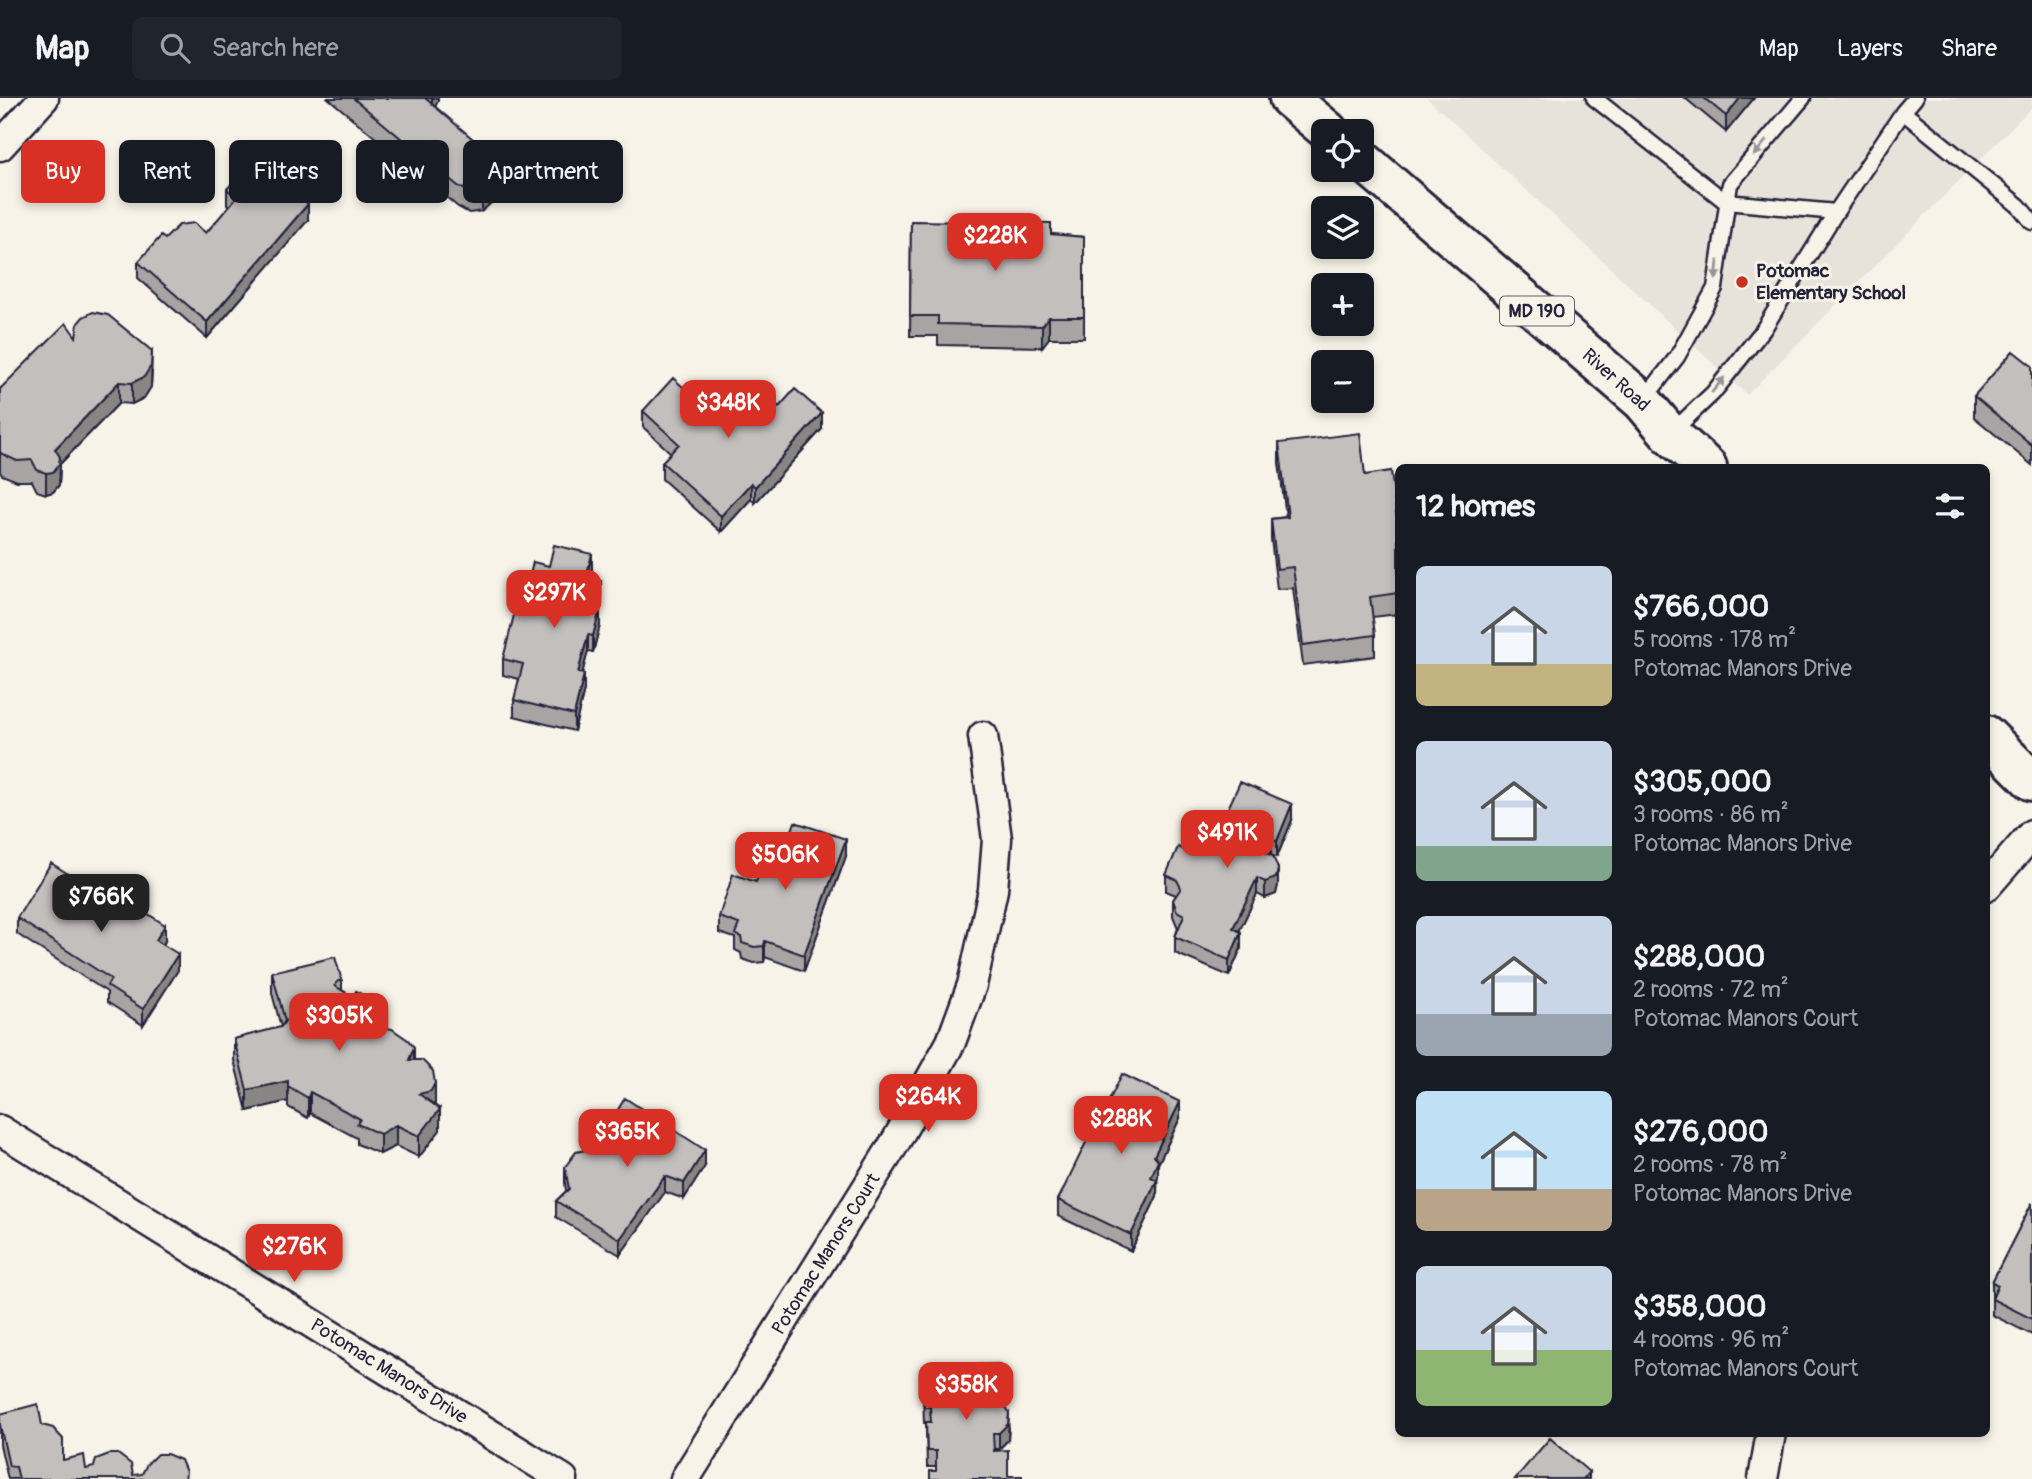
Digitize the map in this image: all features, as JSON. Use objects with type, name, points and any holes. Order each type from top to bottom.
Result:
[{"type":"main road","points":[[1289,98],[1314,119]]},
{"type":"main road","name":"River Road","points":[[1374,170],[1642,401],[1670,434],[1704,464]]},
{"type":"main road","points":[[1990,739],[2032,781]]},
{"type":"street","points":[[0,146],[44,98]]},
{"type":"street","name":"Potomac Manors Court","points":[[685,1479],[896,1142],[951,1042],[972,985],[993,890],[997,839],[983,736]]},
{"type":"street","points":[[1990,882],[2032,834]]},
{"type":"street","name":"Potomac Manors Drive","points":[[0,1130],[563,1479]]},
{"type":"street","points":[[1763,1479],[1770,1437]]},
{"type":"lane","points":[[1594,98],[1726,202],[1836,212]]},
{"type":"lane","points":[[1642,401],[1677,357],[1715,288],[1730,184],[1802,98]]},
{"type":"lane","points":[[1670,434],[1713,393],[1763,330],[1836,212],[1915,98]]},
{"type":"lane","points":[[1903,112],[2019,206],[2032,222]]},
{"type":"shaded area","name":"Potomac Elementary School","points":[[1427,98],[2032,98],[2032,107],[1747,395]]},
{"type":"building","points":[[353,98],[425,98],[474,140],[463,140],[463,189],[449,178],[449,140],[403,140]]},
{"type":"building","points":[[1704,98],[1740,98],[1726,116]]},
{"type":"building","points":[[232,203],[308,204],[207,322],[138,262],[161,236],[165,239],[179,225],[194,223],[206,233]]},
{"type":"building","points":[[911,221],[1051,223],[1051,234],[1084,237],[1084,317],[1049,317],[1042,326],[938,324],[938,316],[910,316]]},
{"type":"building","points":[[93,312],[108,315],[152,351],[151,366],[144,377],[132,383],[119,382],[55,449],[60,457],[53,472],[37,470],[32,460],[17,461],[2,454],[0,389],[66,323],[76,337],[78,323]]},
{"type":"building","points":[[2013,351],[2032,366],[2032,445],[1974,396]]},
{"type":"building","points":[[673,378],[717,418],[737,395],[748,405],[761,391],[779,407],[795,389],[822,413],[755,487],[751,483],[721,516],[662,462],[679,444],[643,411]]},
{"type":"building","points":[[1360,433],[1365,475],[1391,471],[1395,502],[1395,593],[1370,597],[1375,635],[1303,645],[1293,567],[1277,569],[1271,519],[1288,517],[1279,443]]},
{"type":"building","points":[[554,545],[592,554],[586,578],[601,581],[595,605],[600,609],[593,636],[588,635],[578,673],[584,674],[574,715],[514,700],[523,664],[503,659],[522,583],[528,584],[533,562],[549,566]]},
{"type":"building","points":[[1240,782],[1292,804],[1277,841],[1271,840],[1266,853],[1273,856],[1278,869],[1276,878],[1265,882],[1257,878],[1233,928],[1241,932],[1229,960],[1175,937],[1184,915],[1177,911],[1173,900],[1181,888],[1177,880],[1166,875],[1178,847],[1190,852],[1198,849],[1202,834],[1212,830],[1217,833]]},
{"type":"building","points":[[795,822],[846,839],[804,955],[765,941],[764,946],[754,947],[742,943],[741,937],[735,934],[739,924],[719,917],[733,874],[756,882],[765,857],[781,862]]},
{"type":"building","points":[[51,863],[120,907],[125,899],[165,925],[156,940],[178,954],[143,1009],[107,986],[111,979],[17,918]]},
{"type":"building","points":[[335,957],[342,981],[338,981],[335,986],[353,997],[356,991],[376,1003],[372,1009],[377,1011],[366,1031],[372,1032],[375,1026],[392,1029],[414,1047],[409,1060],[422,1060],[433,1071],[435,1083],[431,1091],[419,1094],[440,1109],[419,1136],[396,1125],[380,1134],[357,1124],[360,1119],[310,1092],[308,1098],[288,1086],[288,1081],[247,1090],[234,1039],[281,1027],[285,1021],[272,972]]},
{"type":"building","points":[[1122,1074],[1180,1102],[1154,1156],[1158,1161],[1151,1177],[1157,1180],[1131,1235],[1058,1200],[1097,1120],[1103,1123],[1108,1111],[1105,1109]]},
{"type":"building","points":[[625,1098],[705,1150],[684,1183],[665,1176],[620,1239],[556,1201],[569,1189],[565,1167],[576,1152],[595,1148]]},
{"type":"building","points":[[2032,1203],[2032,1319],[1992,1299],[1998,1285],[1992,1282]]},
{"type":"building","points":[[999,1364],[1001,1404],[1004,1404],[1009,1412],[1008,1424],[999,1433],[993,1433],[994,1451],[1008,1450],[1008,1476],[1022,1476],[1022,1479],[930,1479],[930,1471],[936,1471],[936,1451],[927,1451],[926,1422],[931,1422],[930,1407],[924,1407],[922,1367]]},
{"type":"building","points":[[38,1404],[42,1425],[53,1428],[63,1439],[63,1460],[84,1455],[86,1469],[94,1467],[96,1459],[118,1454],[131,1464],[133,1475],[142,1474],[157,1454],[167,1454],[181,1460],[186,1472],[185,1479],[19,1479],[16,1467],[9,1466],[0,1414]]},
{"type":"building","points":[[1550,1438],[1589,1472],[1583,1479],[1515,1479]]},
{"type":"place","name":"Potomac Elementary School","points":[[1742,282]]}]
